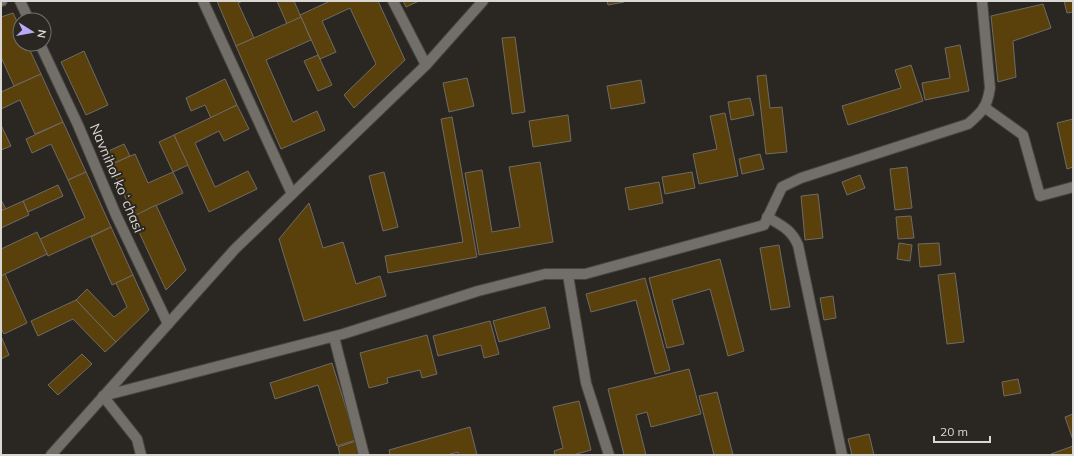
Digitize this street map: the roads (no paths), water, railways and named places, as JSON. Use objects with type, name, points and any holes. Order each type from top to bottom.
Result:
[{"type":"street","points":[[20,1],[25,12]]},
{"type":"street","points":[[203,1],[292,194]]},
{"type":"street","points":[[393,1],[426,65]]},
{"type":"street","points":[[50,455],[235,249],[426,65],[483,1]]},
{"type":"street","points":[[103,396],[334,337],[478,291],[545,274],[585,274],[764,225],[782,187],[801,178],[968,124],[979,115],[988,101],[990,88],[982,1]]},
{"type":"street","name":"Navnihol koʻchasi","points":[[44,52],[78,125],[116,215],[168,324]]},
{"type":"street","points":[[984,107],[1023,135],[1040,196],[1073,187]]},
{"type":"street","points":[[768,217],[785,227],[794,235],[798,245],[842,455]]},
{"type":"street","points":[[568,275],[586,383],[609,455]]},
{"type":"street","points":[[334,337],[364,455]]},
{"type":"street","points":[[103,396],[137,439],[141,455]]}]
